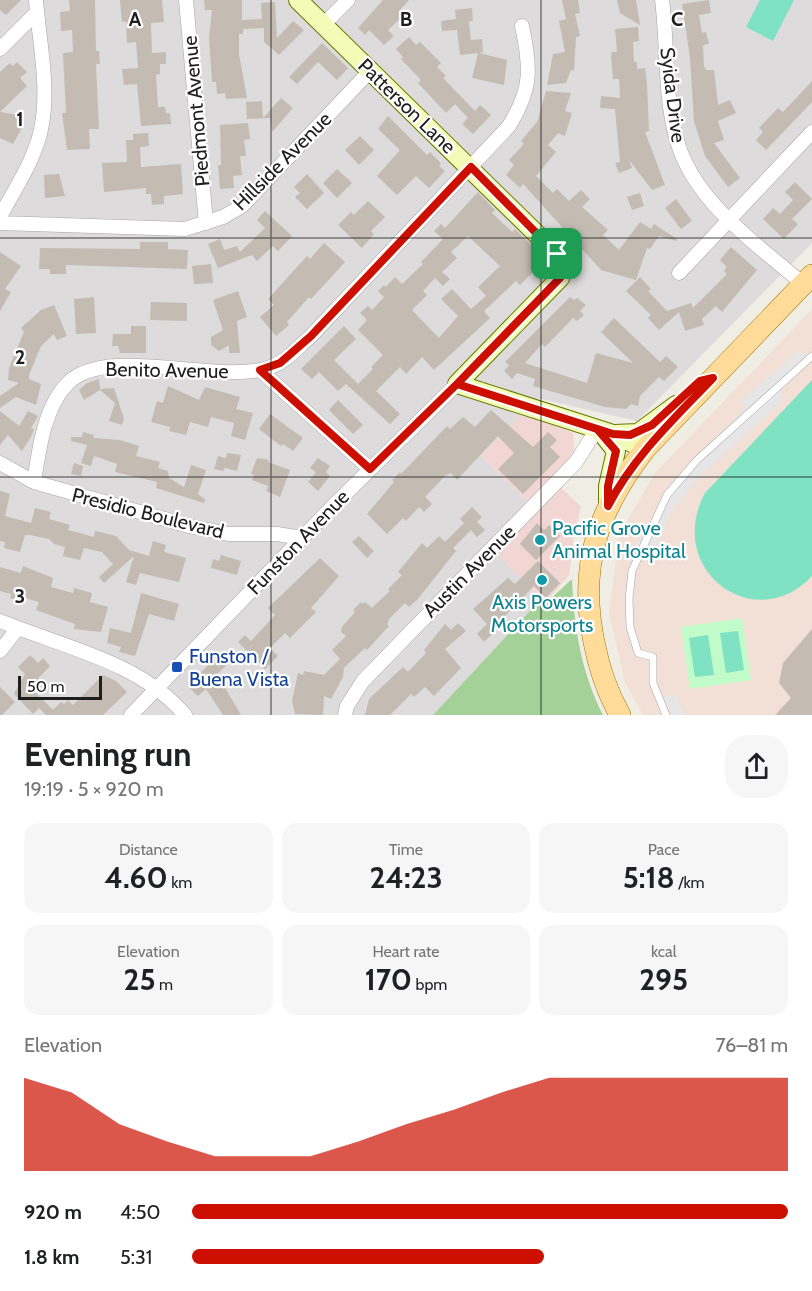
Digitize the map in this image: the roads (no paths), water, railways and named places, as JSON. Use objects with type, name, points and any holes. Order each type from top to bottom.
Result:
[{"type":"main road","points":[[620,715],[604,681],[591,626],[588,596],[590,560],[608,506],[623,478],[645,449],[808,280]]},
{"type":"street","name":"Piedmont Avenue","points":[[186,0],[206,223]]},
{"type":"street","name":"Patterson Lane","points":[[298,0],[471,167],[557,254],[562,266]]},
{"type":"street","points":[[324,24],[348,0]]},
{"type":"street","name":"Syida Drive","points":[[662,0],[672,117],[678,147],[699,187],[730,219],[808,280]]},
{"type":"street","points":[[0,49],[37,6]]},
{"type":"street","points":[[0,217],[34,150],[42,126],[44,100],[37,6]]},
{"type":"street","name":"Benito Avenue","points":[[34,482],[40,445],[49,417],[63,390],[77,376],[99,368],[170,368],[233,372],[260,370],[280,363],[311,336],[509,126],[521,107],[530,70],[522,26]]},
{"type":"street","name":"Hillside Avenue","points":[[0,223],[185,229],[206,223],[242,206],[371,70]]},
{"type":"street","points":[[679,273],[812,132]]},
{"type":"street","name":"Funston Avenue","points":[[131,715],[302,538],[560,278],[562,266]]},
{"type":"street","points":[[260,370],[370,469]]},
{"type":"street","points":[[605,431],[638,433],[671,410],[700,381],[713,378]]},
{"type":"street","points":[[457,384],[605,431],[645,449]]},
{"type":"street","points":[[605,431],[616,451],[608,486],[608,506]]},
{"type":"street","name":"Austin Avenue","points":[[345,715],[347,706],[363,681],[605,431]]},
{"type":"street","name":"Presidio Boulevard","points":[[0,463],[34,482],[189,526],[228,534],[277,534],[302,538]]},
{"type":"street","points":[[0,621],[126,670],[158,688],[184,715]]},
{"type":"street","points":[[0,651],[18,628]]},
{"type":"lane","points":[[666,715],[653,684],[653,657],[638,653],[630,627],[629,599],[632,571],[667,495],[697,460],[812,356]]},
{"type":"place","name":"Pacific Grove Animal Hospital","points":[[540,540]]},
{"type":"place","name":"Axis Powers Motorsports","points":[[542,580]]},
{"type":"place","name":"Funston / Buena Vista","points":[[177,667]]}]
